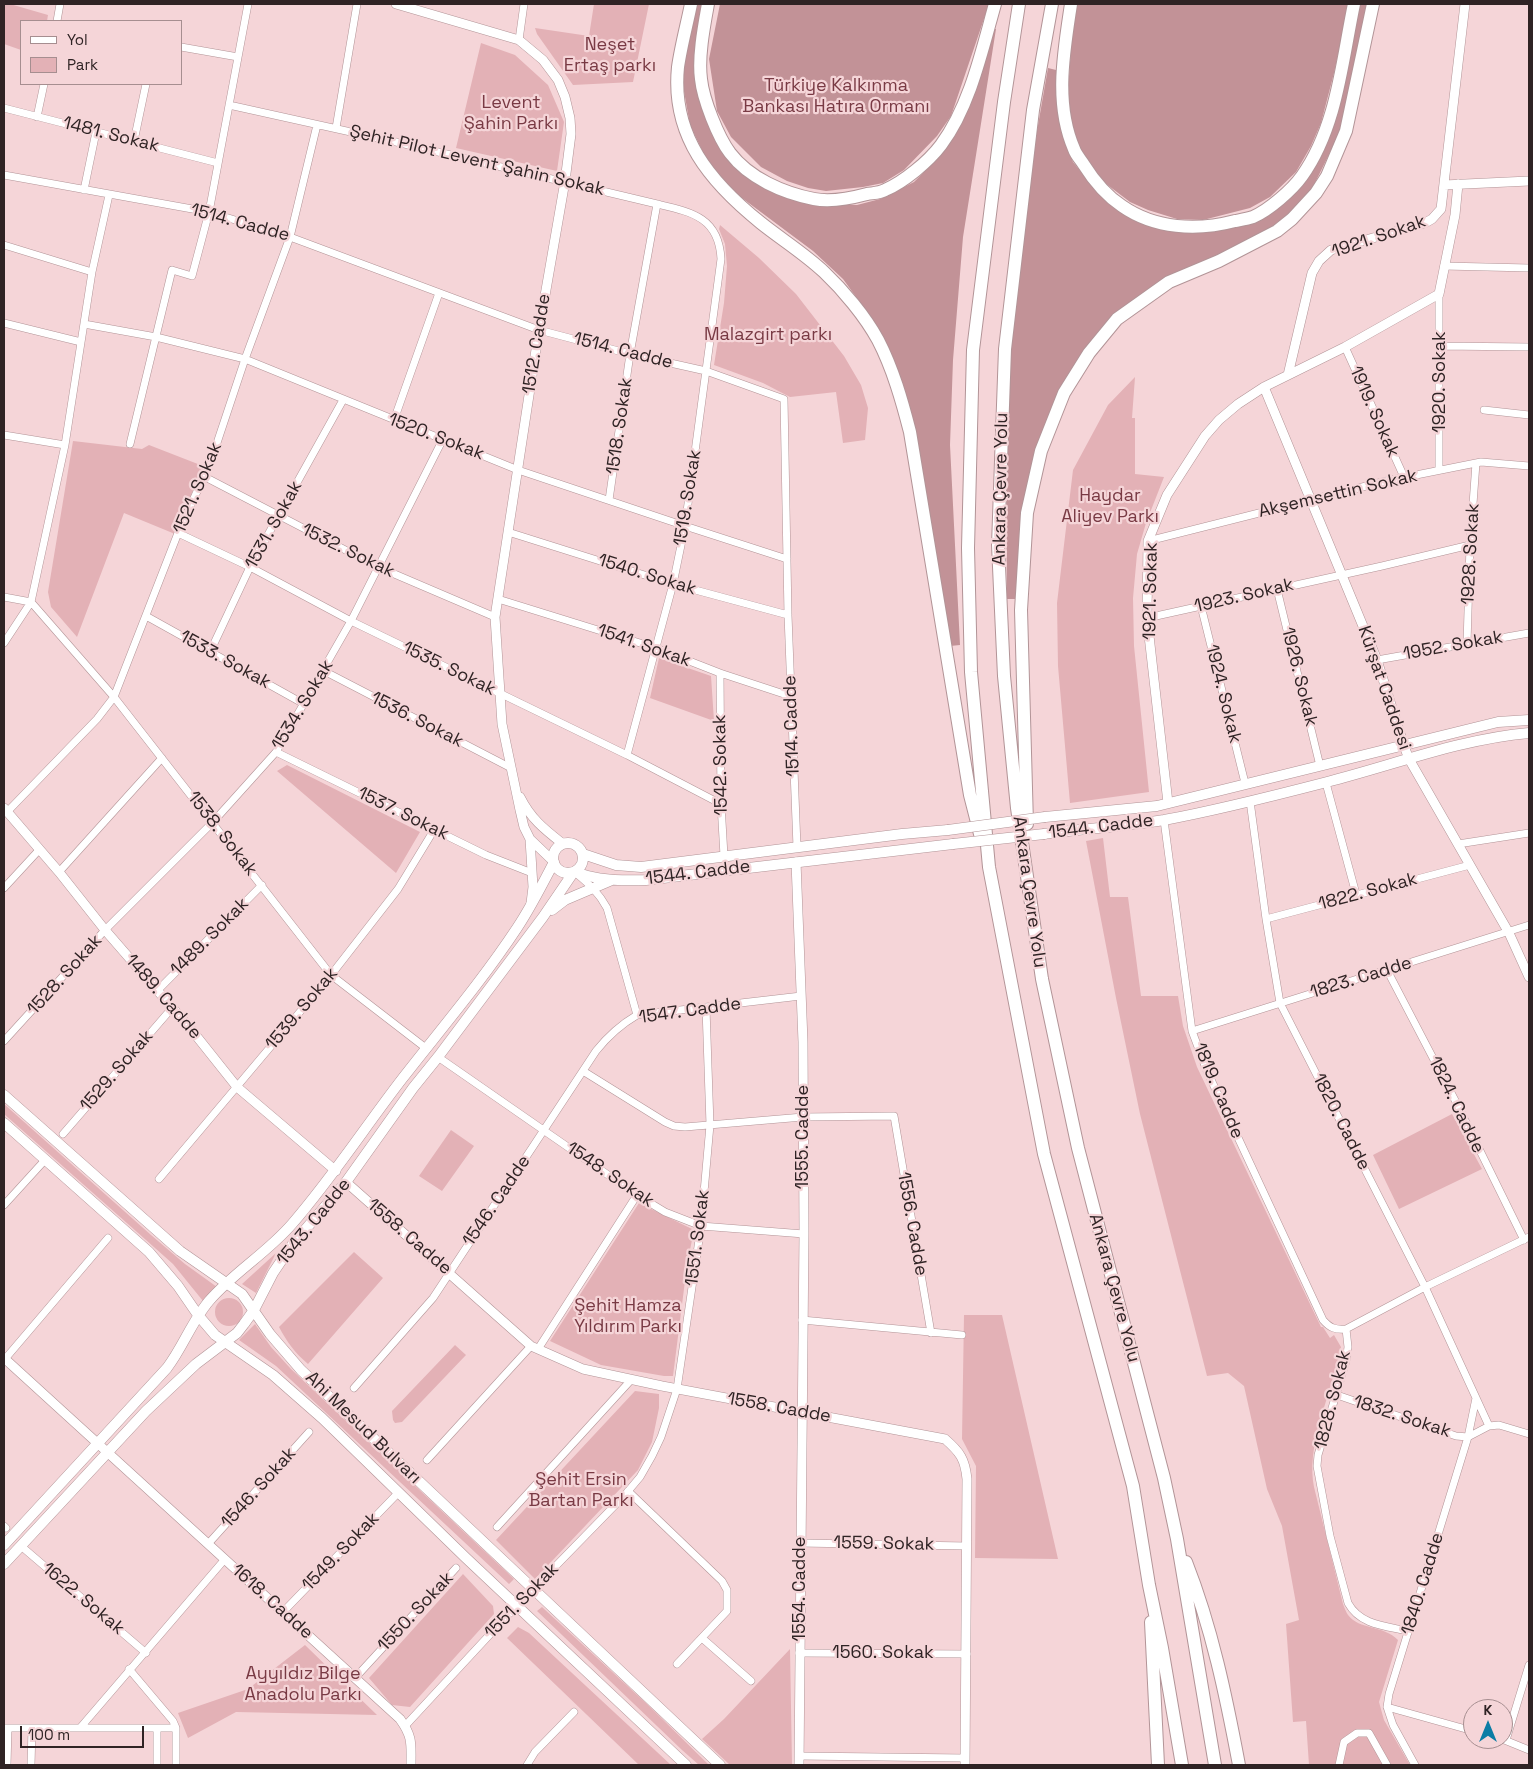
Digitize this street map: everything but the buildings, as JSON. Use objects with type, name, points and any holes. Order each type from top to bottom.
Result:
[{"type":"highway","points":[[692,4],[678,67],[678,101],[687,134],[705,168],[728,195],[823,271],[852,303],[878,339],[897,384],[910,432],[970,795],[989,867]]},
{"type":"highway","points":[[708,4],[702,31],[700,79],[711,118],[730,152],[752,175],[783,190],[816,200],[852,198],[885,190],[913,172],[940,145],[960,112],[978,64],[995,4]]},
{"type":"highway","name":"Ankara Çevre Yolu","points":[[1019,4],[1004,102],[973,360],[968,548],[971,672],[989,867],[1044,1154],[1134,1486],[1149,1585],[1182,1765]]},
{"type":"highway","name":"Ankara Çevre Yolu","points":[[1052,4],[1034,110],[1005,349],[998,545],[1004,676],[1017,808],[1042,979],[1078,1148],[1161,1469],[1177,1539],[1215,1765]]},
{"type":"highway","points":[[1071,4],[1062,68],[1064,113],[1074,149],[1095,182],[1122,206],[1151,221],[1183,227],[1219,226],[1253,216],[1279,199],[1301,176],[1320,147],[1334,103],[1354,4]]},
{"type":"highway","points":[[1028,877],[1021,610],[1027,513],[1041,451],[1064,393],[1089,353],[1117,318],[1170,282],[1227,257],[1277,231],[1292,219],[1316,193],[1327,176],[1346,131],[1373,4]]},
{"type":"highway","points":[[1177,1539],[1200,1597],[1218,1661],[1240,1765]]},
{"type":"highway","points":[[1149,1585],[1158,1765]]},
{"type":"main road","name":"1544. Cadde","points":[[583,854],[628,867],[1046,817],[1157,806],[1498,722],[1529,720]]},
{"type":"main road","name":"1544. Cadde","points":[[574,872],[586,876],[615,880],[646,880],[1164,820],[1326,783],[1449,748],[1529,733]]},
{"type":"main road","points":[[563,844],[573,844],[581,849],[583,854],[583,862],[574,872],[564,873],[556,867],[554,862],[556,849],[563,844]]},
{"type":"main road","name":"1543. Cadde","points":[[4,1545],[167,1368],[198,1315],[209,1301],[278,1239],[336,1171],[402,1079],[427,1049],[517,929],[554,862]]},
{"type":"main road","name":"1543. Cadde","points":[[4,1564],[146,1411],[203,1357],[237,1333],[254,1310],[282,1259],[346,1182],[413,1088],[544,917],[574,872]]},
{"type":"main road","points":[[544,917],[565,900],[593,887],[615,880]]},
{"type":"main road","name":"Ahi Mesud Bulvarı","points":[[4,1095],[180,1251],[242,1294],[270,1334],[301,1370],[720,1765]]},
{"type":"main road","name":"Ahi Mesud Bulvarı","points":[[4,1123],[149,1252],[178,1286],[198,1315],[215,1335],[282,1382],[686,1765]]},
{"type":"street","points":[[57,20],[60,4]]},
{"type":"street","points":[[130,444],[172,270],[192,276],[209,212],[248,4]]},
{"type":"street","points":[[336,128],[357,4]]},
{"type":"street","name":"1512. Cadde","points":[[396,4],[519,40],[543,60],[558,80],[565,97],[570,118],[565,181],[539,330],[496,617],[502,724],[524,827],[530,839],[554,862]]},
{"type":"street","points":[[519,40],[524,4]]},
{"type":"street","name":"1921. Sokak","points":[[1288,375],[1312,273],[1319,261],[1331,250],[1425,223],[1432,219],[1441,209],[1465,4]]},
{"type":"street","points":[[182,47],[238,57]]},
{"type":"street","points":[[37,117],[44,85]]},
{"type":"street","points":[[134,141],[146,85]]},
{"type":"street","name":"Şehit Pilot Levent Şahin Sokak","points":[[229,105],[336,128],[687,211],[701,218],[710,226],[716,236]]},
{"type":"street","name":"1481. Sokak","points":[[4,108],[218,163]]},
{"type":"street","name":"1521. Sokak","points":[[5,810],[97,719],[114,697],[178,533],[204,477],[290,236],[317,125]]},
{"type":"street","points":[[84,190],[96,132]]},
{"type":"street","name":"1514. Cadde","points":[[4,175],[209,212],[290,236],[539,330],[630,354],[706,371],[784,399],[790,696],[797,847]]},
{"type":"street","points":[[1444,185],[1529,181]]},
{"type":"street","name":"1921. Sokak","points":[[1168,803],[1147,618],[1148,542],[1167,495],[1218,420],[1238,404],[1264,387],[1344,347],[1439,294],[1455,216],[1458,184]]},
{"type":"street","points":[[4,643],[32,602],[64,445],[92,272],[109,195]]},
{"type":"street","name":"1518. Sokak","points":[[609,500],[630,354],[657,204]]},
{"type":"street","name":"1519. Sokak","points":[[627,756],[673,584],[685,526],[721,258],[716,236]]},
{"type":"street","points":[[4,245],[92,272]]},
{"type":"street","points":[[1444,266],[1529,268]]},
{"type":"street","points":[[394,420],[439,293]]},
{"type":"street","name":"1920. Sokak","points":[[1439,294],[1439,470]]},
{"type":"street","points":[[4,323],[81,342]]},
{"type":"street","name":"1520. Sokak","points":[[84,324],[156,337],[245,359],[518,470],[787,559]]},
{"type":"street","points":[[1440,346],[1529,347]]},
{"type":"street","name":"1919. Sokak","points":[[1344,347],[1404,477]]},
{"type":"street","name":"Kürşat Caddesi","points":[[1264,387],[1378,660],[1409,760],[1509,933],[1529,977]]},
{"type":"street","name":"1531. Sokak","points":[[210,652],[250,567],[344,400]]},
{"type":"street","points":[[1484,410],[1529,415]]},
{"type":"street","points":[[4,435],[64,445]]},
{"type":"street","name":"1534. Sokak","points":[[105,930],[213,822],[276,752],[351,621],[443,439]]},
{"type":"street","name":"Akşemsettin Sokak","points":[[1148,542],[1311,499],[1439,470],[1481,462],[1529,466]]},
{"type":"street","name":"1928. Sokak","points":[[1467,644],[1470,545],[1476,463]]},
{"type":"street","name":"1532. Sokak","points":[[204,477],[378,567],[496,617]]},
{"type":"street","name":"1540. Sokak","points":[[508,532],[673,584],[788,615]]},
{"type":"street","name":"1535. Sokak","points":[[178,533],[250,567],[351,621],[627,756],[720,804]]},
{"type":"street","name":"1923. Sokak","points":[[1147,618],[1470,545]]},
{"type":"street","name":"1926. Sokak","points":[[1277,588],[1320,766]]},
{"type":"street","points":[[4,597],[32,602]]},
{"type":"street","name":"1541. Sokak","points":[[498,599],[656,648],[720,673],[790,696]]},
{"type":"street","name":"1538. Sokak","points":[[32,602],[114,697],[331,975],[427,1049]]},
{"type":"street","name":"1924. Sokak","points":[[1201,606],[1245,783]]},
{"type":"street","name":"1533. Sokak","points":[[146,616],[304,704]]},
{"type":"street","name":"1952. Sokak","points":[[1378,660],[1529,633]]},
{"type":"street","name":"1536. Sokak","points":[[324,671],[511,768]]},
{"type":"street","name":"1542. Sokak","points":[[720,673],[720,804],[724,856]]},
{"type":"street","name":"1537. Sokak","points":[[276,752],[486,855],[532,873]]},
{"type":"street","points":[[59,872],[162,758]]},
{"type":"street","points":[[1326,783],[1356,894]]},
{"type":"street","name":"1512. Cadde","points":[[517,792],[528,813],[539,825],[563,844]]},
{"type":"street","name":"1820. Cadde","points":[[1250,801],[1266,919],[1280,1003],[1425,1287],[1489,1426]]},
{"type":"street","name":"1489. Cadde","points":[[5,810],[190,1028],[237,1087],[336,1171]]},
{"type":"street","name":"1819. Cadde","points":[[1164,820],[1192,1031],[1207,1071],[1323,1320],[1335,1330],[1346,1329]]},
{"type":"street","name":"1539. Sokak","points":[[158,1179],[331,975],[398,889],[434,830]]},
{"type":"street","points":[[1458,844],[1529,833]]},
{"type":"street","points":[[530,839],[531,906]]},
{"type":"street","points":[[4,888],[39,850]]},
{"type":"street","name":"1555. Cadde","points":[[796,862],[803,1117],[802,1412]]},
{"type":"street","name":"1822. Sokak","points":[[1266,919],[1470,865]]},
{"type":"street","points":[[574,872],[593,887],[607,908],[637,1015]]},
{"type":"street","name":"1489. Sokak","points":[[158,990],[262,885]]},
{"type":"street","name":"1823. Cadde","points":[[1192,1031],[1509,933],[1529,925]]},
{"type":"street","name":"1528. Sokak","points":[[4,1041],[105,930]]},
{"type":"street","name":"1824. Cadde","points":[[1388,970],[1526,1239]]},
{"type":"street","name":"1547. Cadde","points":[[544,1130],[608,1036],[620,1025],[637,1015],[801,996]]},
{"type":"street","name":"1529. Sokak","points":[[63,1134],[172,1008]]},
{"type":"street","name":"1551. Sokak","points":[[405,1726],[628,1491],[640,1477],[661,1437],[677,1389],[700,1226],[710,1125],[706,1008]]},
{"type":"street","name":"1548. Sokak","points":[[438,1057],[637,1195],[665,1212],[700,1226],[804,1234]]},
{"type":"street","points":[[583,1071],[674,1126],[685,1127],[803,1117]]},
{"type":"street","name":"1556. Cadde","points":[[803,1117],[894,1116],[931,1333]]},
{"type":"street","name":"1546. Cadde","points":[[354,1388],[433,1298],[544,1130]]},
{"type":"street","points":[[4,1205],[45,1160]]},
{"type":"street","name":"1558. Cadde","points":[[346,1182],[534,1347],[583,1369],[677,1389],[945,1439],[958,1450],[966,1465],[967,1654],[965,1762]]},
{"type":"street","points":[[427,1460],[534,1347],[637,1195]]},
{"type":"street","points":[[4,1358],[108,1238]]},
{"type":"street","name":"1828. Sokak","points":[[1408,1632],[1360,1618],[1353,1612],[1348,1603],[1330,1536],[1317,1466],[1318,1455],[1337,1395],[1348,1347],[1346,1329],[1425,1287],[1526,1239]]},
{"type":"street","points":[[802,1320],[962,1335]]},
{"type":"street","name":"1618. Cadde","points":[[4,1358],[400,1719],[409,1731],[411,1765]]},
{"type":"street","points":[[497,1527],[631,1380]]},
{"type":"street","name":"1832. Sokak","points":[[1337,1395],[1445,1433],[1468,1437]]},
{"type":"street","name":"1840. Cadde","points":[[1387,1707],[1389,1694],[1468,1437],[1476,1398]]},
{"type":"street","name":"1554. Cadde","points":[[799,1761],[802,1412]]},
{"type":"street","points":[[1468,1437],[1489,1426],[1499,1425],[1529,1434]]},
{"type":"street","name":"1546. Sokak","points":[[208,1544],[310,1432]]},
{"type":"street","points":[[628,1491],[722,1581],[727,1590],[727,1611],[677,1664]]},
{"type":"street","name":"1549. Sokak","points":[[283,1612],[399,1492]]},
{"type":"street","name":"1559. Sokak","points":[[800,1543],[967,1546]]},
{"type":"street","name":"1622. Sokak","points":[[21,1546],[146,1652]]},
{"type":"street","points":[[80,1728],[225,1559]]},
{"type":"street","name":"1550. Sokak","points":[[355,1678],[456,1568]]},
{"type":"street","points":[[702,1638],[751,1681]]},
{"type":"street","name":"1560. Sokak","points":[[799,1653],[967,1654]]},
{"type":"street","points":[[1513,1711],[1529,1665]]},
{"type":"street","points":[[129,1670],[173,1721],[176,1728],[176,1765]]},
{"type":"street","points":[[1387,1707],[1463,1728]]},
{"type":"street","points":[[1387,1707],[1393,1725],[1415,1765]]},
{"type":"street","points":[[527,1765],[535,1752],[574,1712]]},
{"type":"street","points":[[7,1765],[6,1728],[176,1728]]},
{"type":"street","points":[[31,1765],[32,1728]]},
{"type":"street","points":[[156,1765],[157,1728]]},
{"type":"street","points":[[1339,1765],[1344,1742],[1357,1733],[1369,1733],[1387,1765]]},
{"type":"street","points":[[1513,1744],[1529,1750]]},
{"type":"street","points":[[799,1761],[965,1762]]},
{"type":"green space","points":[[4,4],[48,15],[47,20],[20,20],[20,50],[4,44]]},
{"type":"green space","name":"Neşet Ertaş parkı","points":[[594,4],[649,4],[633,82],[573,85],[537,34],[535,28],[589,36]]},
{"type":"green space","points":[[694,4],[706,4],[698,40],[709,122],[750,177],[824,204],[857,205],[880,199],[914,182],[942,154],[994,29],[996,29],[963,237],[953,360],[950,445],[960,645],[950,646],[885,343],[867,312],[843,279],[813,251],[738,195],[709,165],[690,125],[682,80],[687,35]]},
{"type":"green space","name":"Türkiye Kalkınma Bankası Hatıra Ormanı","points":[[720,4],[989,4],[951,116],[937,136],[904,170],[883,183],[826,191],[808,188],[787,181],[761,167],[731,137],[717,111],[709,59]]},
{"type":"green space","points":[[1074,4],[1349,4],[1321,123],[1311,146],[1296,172],[1270,197],[1250,208],[1203,220],[1177,219],[1130,202],[1101,180],[1074,143],[1067,106]]},
{"type":"green space","points":[[1357,4],[1369,4],[1340,132],[1312,189],[1288,218],[1246,243],[1200,264],[1098,332],[1036,451],[1017,599],[1007,599],[1006,475],[1009,361],[1037,131],[1048,68],[1056,70],[1058,112],[1064,138],[1073,162],[1091,184],[1121,209],[1182,230],[1219,231],[1255,219],[1321,148]]},
{"type":"green space","name":"Levent Şahin Parkı","points":[[481,43],[515,55],[548,85],[564,122],[557,171],[456,148]]},
{"type":"green space","name":"Malazgirt parkı","points":[[720,225],[759,258],[796,294],[844,356],[861,385],[868,408],[865,440],[843,443],[836,392],[790,397],[763,383],[714,365],[724,303],[727,266],[725,244],[719,229]]},
{"type":"green space","name":"Haydar Aliyev Parkı","points":[[1135,377],[1132,418],[1135,418],[1135,474],[1164,477],[1146,523],[1137,554],[1133,598],[1134,646],[1149,792],[1070,803],[1058,666],[1057,603],[1073,470],[1108,405]]},
{"type":"green space","points":[[73,441],[142,449],[149,445],[203,466],[175,534],[124,513],[77,637],[51,607],[48,592]]},
{"type":"green space","points":[[659,658],[711,676],[714,721],[650,698]]},
{"type":"green space","points":[[287,765],[420,832],[396,873],[277,771]]},
{"type":"green space","points":[[1103,838],[1110,897],[1128,897],[1141,996],[1178,996],[1183,1026],[1197,1067],[1321,1327],[1323,1327],[1330,1338],[1334,1335],[1341,1347],[1339,1369],[1335,1371],[1315,1443],[1312,1473],[1314,1487],[1347,1614],[1358,1623],[1386,1632],[1398,1640],[1379,1702],[1384,1720],[1410,1765],[1309,1765],[1306,1721],[1293,1722],[1286,1624],[1299,1620],[1282,1526],[1267,1489],[1244,1386],[1228,1373],[1207,1376],[1140,1114],[1116,998],[1086,841]]},
{"type":"green space","points":[[4,1104],[151,1235],[185,1264],[217,1287],[203,1301],[173,1264],[4,1114]]},
{"type":"green space","points":[[1452,1114],[1482,1169],[1399,1209],[1373,1155]]},
{"type":"green space","points":[[451,1130],[474,1146],[442,1191],[419,1176]]},
{"type":"green space","name":"Şehit Hamza Yıldırım Parkı","points":[[639,1203],[694,1230],[687,1265],[673,1376],[601,1365],[550,1341]]},
{"type":"green space","points":[[354,1252],[383,1278],[308,1364],[299,1356],[279,1327]]},
{"type":"green space","points":[[276,1253],[256,1293],[242,1284]]},
{"type":"green space","points":[[229,1298],[239,1302],[243,1312],[239,1322],[229,1326],[219,1322],[215,1312],[219,1302]]},
{"type":"green space","points":[[964,1315],[1002,1315],[1058,1559],[975,1558],[976,1466],[962,1439]]},
{"type":"green space","points":[[255,1324],[271,1347],[291,1369],[514,1579],[509,1584],[276,1366],[239,1340]]},
{"type":"green space","points":[[455,1345],[466,1355],[402,1422],[395,1423],[392,1411]]},
{"type":"green space","name":"Şehit Ersin Bartan Parkı","points":[[635,1391],[659,1394],[659,1408],[652,1442],[638,1470],[535,1579],[496,1540]]},
{"type":"green space","points":[[463,1574],[493,1606],[494,1614],[410,1707],[392,1705],[369,1678]]},
{"type":"green space","points":[[542,1607],[649,1706],[709,1765],[699,1765],[682,1750],[537,1611]]},
{"type":"green space","points":[[518,1627],[529,1633],[671,1765],[639,1765],[507,1638]]},
{"type":"green space","name":"Ayyıldız Bilge Anadolu Parkı","points":[[305,1645],[377,1715],[236,1712],[188,1738],[178,1713],[248,1689]]},
{"type":"green space","points":[[790,1649],[792,1765],[730,1765],[702,1739],[724,1719]]}]
